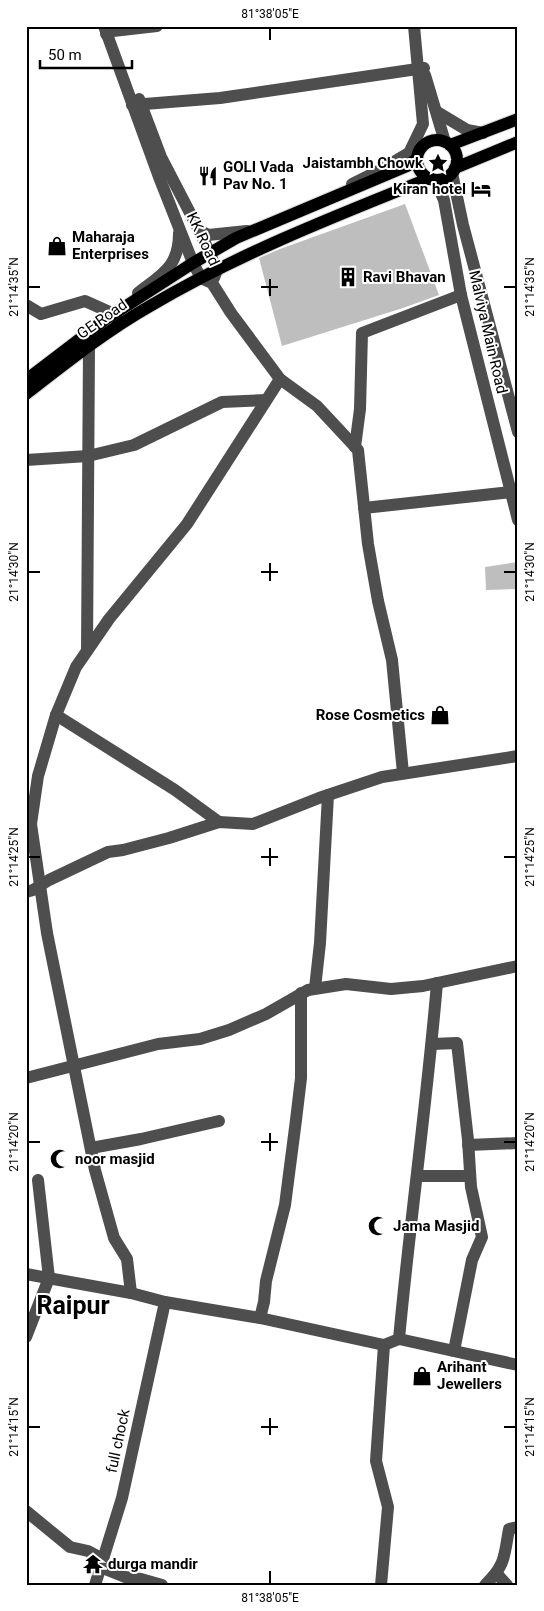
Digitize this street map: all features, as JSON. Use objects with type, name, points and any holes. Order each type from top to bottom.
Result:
[{"type":"main road","points":[[26,380],[117,320],[131,303],[236,238],[407,166],[417,159],[422,147],[426,143],[432,141],[447,143],[484,133],[518,119]]},
{"type":"main road","points":[[417,159],[420,170],[432,179],[441,179],[453,171],[518,142]]},
{"type":"main road","points":[[447,143],[456,156],[453,171]]},
{"type":"main road","name":"GE Road","points":[[26,394],[89,347],[117,320],[206,280],[217,270],[241,257],[432,179]]},
{"type":"street","points":[[108,29],[157,26]]},
{"type":"street","points":[[340,194],[354,182],[382,169],[409,153],[423,124],[420,69],[414,26]]},
{"type":"street","name":"KK Road","points":[[108,29],[193,263],[280,379],[317,406],[355,447]]},
{"type":"street","points":[[137,105],[220,98],[420,69]]},
{"type":"street","points":[[420,69],[447,143]]},
{"type":"street","name":"KK Road","points":[[137,105],[217,270]]},
{"type":"street","points":[[437,112],[468,130],[484,133]]},
{"type":"street","name":"Malviya Main Road","points":[[453,171],[462,225],[518,432]]},
{"type":"street","name":"Malviya Main Road","points":[[432,179],[444,200],[461,295],[518,520]]},
{"type":"street","points":[[131,303],[138,293],[174,262],[179,247],[179,228]]},
{"type":"street","points":[[199,230],[208,235],[255,230]]},
{"type":"street","points":[[404,773],[392,660],[378,601],[364,508],[358,450],[355,447],[360,409],[362,333],[461,295]]},
{"type":"street","points":[[26,306],[41,314],[85,301],[117,320]]},
{"type":"street","points":[[87,651],[89,347]]},
{"type":"street","points":[[131,1293],[127,1260],[114,1238],[73,1067],[47,933],[41,885],[29,821],[38,776],[56,714],[76,667],[108,619],[187,524],[280,379]]},
{"type":"street","points":[[26,460],[88,456],[134,446],[222,402],[266,400]]},
{"type":"street","points":[[364,508],[511,492]]},
{"type":"street","points":[[56,714],[176,790],[219,822]]},
{"type":"street","points":[[26,892],[108,852],[168,838],[219,822],[253,824],[328,795],[382,777],[464,766],[518,756]]},
{"type":"street","points":[[315,988],[321,934],[328,795]]},
{"type":"street","points":[[26,1078],[158,1044],[207,1037],[266,1014],[308,990],[315,988],[346,984],[391,989],[436,983],[518,966]]},
{"type":"street","points":[[399,1339],[416,1176],[424,1124],[436,983]]},
{"type":"street","points":[[260,1318],[266,1281],[285,1205],[296,1120],[301,1078],[301,994]]},
{"type":"street","points":[[432,1044],[457,1043],[471,1187],[482,1237],[472,1260],[454,1350]]},
{"type":"street","points":[[91,1148],[141,1139],[219,1121]]},
{"type":"street","points":[[468,1145],[518,1143]]},
{"type":"street","points":[[416,1176],[470,1176]]},
{"type":"street","points":[[26,1337],[49,1278],[38,1180]]},
{"type":"street","points":[[26,1274],[131,1293],[165,1302],[260,1318],[384,1345],[399,1339],[518,1365]]},
{"type":"street","name":"full chock","points":[[95,1585],[122,1498],[165,1302]]},
{"type":"street","points":[[380,1585],[388,1507],[376,1461],[384,1345]]},
{"type":"street","points":[[26,1511],[70,1547],[88,1551],[102,1563],[125,1577],[162,1585]]},
{"type":"street","points":[[485,1585],[502,1565],[509,1529],[518,1527]]},
{"type":"street","points":[[496,1574],[507,1585]]},
{"type":"building","name":"Ravi Bhavan","points":[[405,204],[439,295],[282,346],[259,258]]},
{"type":"building","points":[[518,562],[518,589],[486,590],[485,567]]},
{"type":"place","name":"Jaistambh Chowk","points":[[438,163]]},
{"type":"place","name":"GOLI Vada Pav No. 1","points":[[208,176]]},
{"type":"place","name":"Kiran hotel","points":[[481,189]]},
{"type":"place","name":"Maharaja Enterprises","points":[[57,246]]},
{"type":"place","name":"Ravi Bhavan","points":[[348,277]]},
{"type":"place","name":"Rose Cosmetics","points":[[440,715]]},
{"type":"place","name":"noor masjid","points":[[60,1159]]},
{"type":"place","name":"Jama Masjid","points":[[378,1226]]},
{"type":"place","name":"Arihant Jewellers","points":[[422,1376]]},
{"type":"place","name":"durga mandir","points":[[93,1564]]},
{"type":"district","name":"Raipur","points":[[73,1305]]}]
